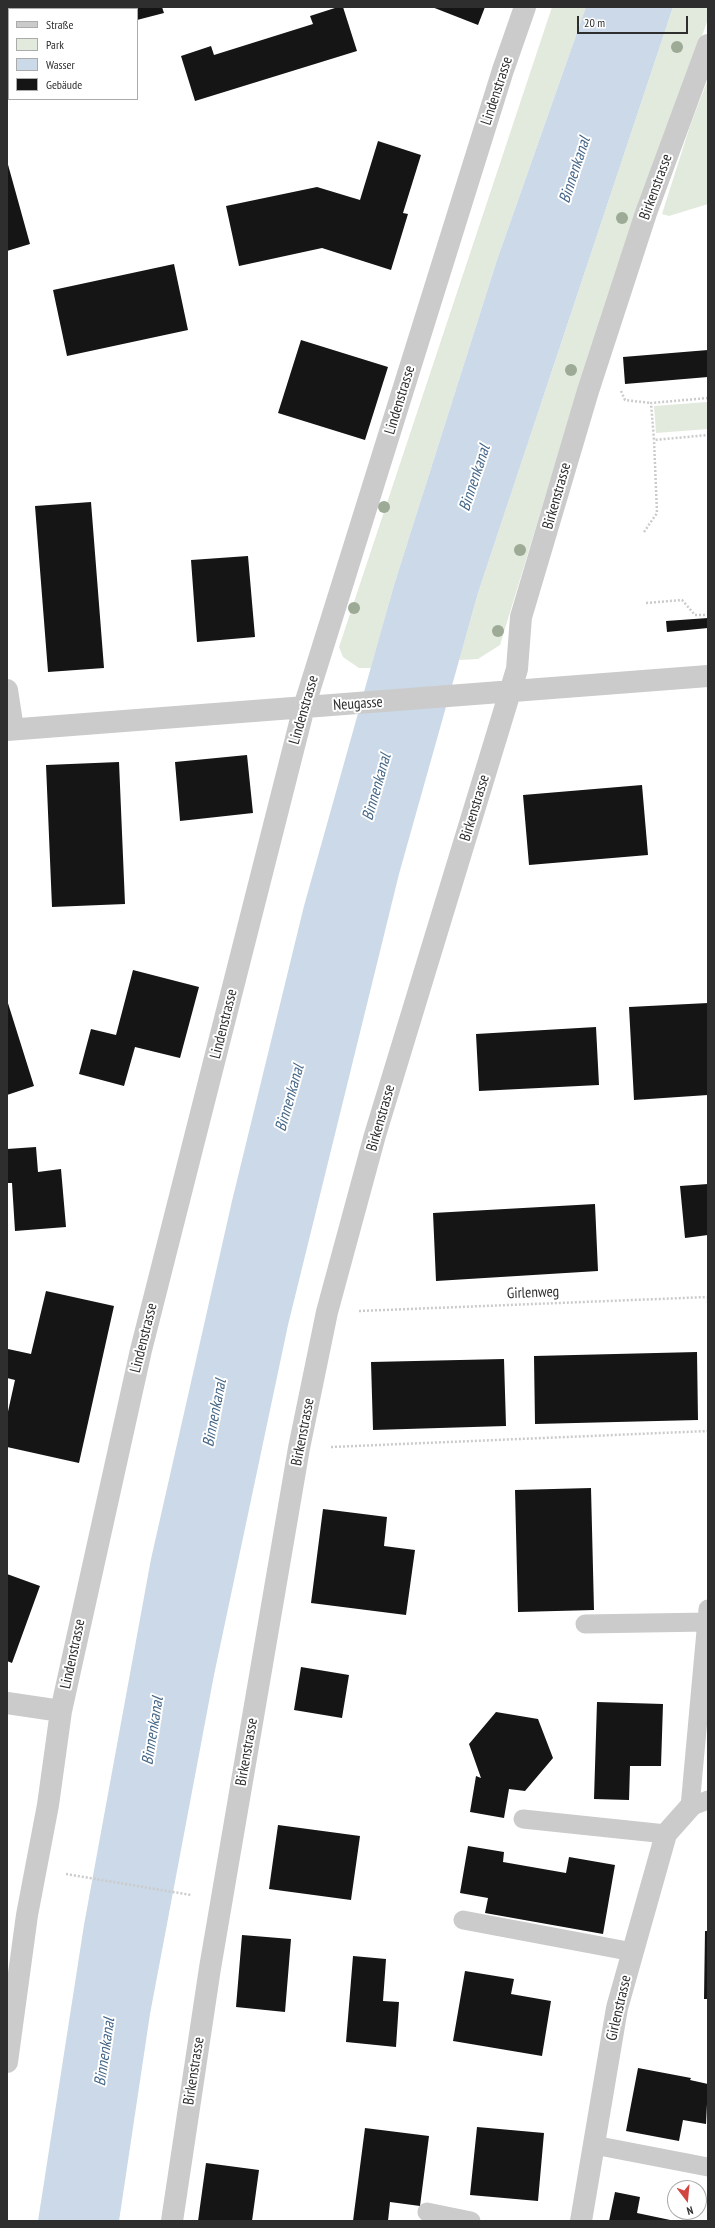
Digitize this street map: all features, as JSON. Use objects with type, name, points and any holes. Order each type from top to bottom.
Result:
[{"type":"street","name":"Lindenstrasse","points":[[7,2062],[27,1915],[48,1805],[61,1711],[141,1350],[304,707],[503,70],[525,7]]},
{"type":"street","name":"Birkenstrasse","points":[[172,2221],[211,1961],[299,1448],[328,1312],[375,1134],[517,669],[521,617],[586,398],[646,213],[708,45]]},
{"type":"street","name":"Neugasse","points":[[10,729],[463,696],[708,676]]},
{"type":"street","points":[[7,690],[10,729]]},
{"type":"street","points":[[7,1702],[61,1711]]},
{"type":"street","name":"Girlenstrasse","points":[[581,2221],[617,2008],[666,1834],[699,1803]]},
{"type":"lane","points":[[585,1624],[708,1618],[699,1803]]},
{"type":"lane","points":[[523,1819],[666,1834]]},
{"type":"lane","points":[[462,1920],[633,1952]]},
{"type":"lane","points":[[594,2145],[708,2167]]},
{"type":"lane","points":[[427,2212],[471,2221]]},
{"type":"path","points":[[620,388],[626,400],[651,403],[708,398]]},
{"type":"path","points":[[644,532],[657,513],[651,403]]},
{"type":"path","points":[[654,440],[708,435]]},
{"type":"path","points":[[646,604],[682,600],[695,615],[708,614]]},
{"type":"path","points":[[708,1297],[708,1303]]},
{"type":"path","name":"Girlenweg","points":[[358,1311],[708,1297]]},
{"type":"path","points":[[329,1447],[708,1432]]},
{"type":"path","points":[[65,1874],[192,1895]]},
{"type":"green space","points":[[552,7],[586,7],[497,260],[394,585],[371,668],[359,668],[343,657],[339,647]]},
{"type":"green space","points":[[673,7],[708,7],[708,19],[583,373],[500,645],[478,659],[459,660],[478,593]]},
{"type":"green space","points":[[708,79],[708,204],[669,216],[662,214],[690,126]]},
{"type":"green space","points":[[707,402],[708,429],[656,433],[654,406]]},
{"type":"water","name":"Binnenkanal","points":[[586,7],[673,7],[478,593],[399,874],[288,1325],[214,1675],[150,2014],[119,2221],[38,2221],[84,1925],[151,1559],[232,1201],[304,906],[394,585],[497,260]]},
{"type":"building","points":[[162,7],[164,13],[138,20],[138,8],[132,8]]},
{"type":"building","points":[[338,7],[343,7],[357,51],[195,101],[181,56],[211,46],[214,55],[313,24],[310,16]]},
{"type":"building","points":[[432,7],[485,7],[478,25]]},
{"type":"building","points":[[378,141],[421,155],[403,213],[408,214],[391,270],[322,248],[239,266],[226,206],[317,187],[360,200]]},
{"type":"building","points":[[7,161],[30,244],[7,251]]},
{"type":"building","points":[[174,264],[188,330],[67,356],[53,290]]},
{"type":"building","points":[[301,340],[388,367],[365,440],[278,413]]},
{"type":"building","points":[[708,350],[708,377],[625,384],[623,357]]},
{"type":"building","points":[[91,502],[104,668],[48,672],[35,506]]},
{"type":"building","points":[[248,556],[255,637],[197,642],[191,560]]},
{"type":"building","points":[[708,618],[708,628],[667,632],[666,621]]},
{"type":"building","points":[[247,755],[253,813],[180,821],[175,762]]},
{"type":"building","points":[[119,762],[125,904],[52,907],[46,765]]},
{"type":"building","points":[[642,785],[648,855],[529,865],[523,795]]},
{"type":"building","points":[[133,970],[199,987],[180,1058],[135,1047],[124,1086],[79,1074],[91,1029],[116,1035]]},
{"type":"building","points":[[7,1000],[34,1086],[7,1095]]},
{"type":"building","points":[[708,1003],[708,1095],[634,1100],[629,1007]]},
{"type":"building","points":[[596,1027],[599,1085],[479,1091],[476,1034]]},
{"type":"building","points":[[36,1147],[38,1172],[61,1169],[66,1227],[15,1231],[12,1183],[7,1183],[7,1149]]},
{"type":"building","points":[[708,1184],[708,1235],[685,1238],[680,1186]]},
{"type":"building","points":[[595,1204],[598,1271],[436,1281],[433,1213]]},
{"type":"building","points":[[46,1291],[114,1306],[79,1463],[7,1447],[7,1416],[15,1380],[7,1378],[8,1349],[31,1354]]},
{"type":"building","points":[[697,1352],[698,1420],[535,1424],[534,1356]]},
{"type":"building","points":[[504,1359],[506,1426],[373,1430],[371,1362]]},
{"type":"building","points":[[591,1488],[594,1610],[518,1612],[515,1490]]},
{"type":"building","points":[[323,1509],[387,1517],[384,1546],[415,1550],[406,1615],[311,1603]]},
{"type":"building","points":[[7,1574],[40,1586],[12,1663],[7,1661]]},
{"type":"building","points":[[301,1667],[349,1675],[342,1718],[294,1710]]},
{"type":"building","points":[[597,1702],[663,1704],[661,1766],[630,1766],[629,1800],[594,1799]]},
{"type":"building","points":[[496,1712],[538,1719],[553,1758],[525,1791],[509,1789],[504,1818],[470,1812],[476,1776],[481,1778],[469,1744]]},
{"type":"building","points":[[278,1825],[360,1836],[351,1900],[269,1889]]},
{"type":"building","points":[[468,1846],[504,1852],[503,1862],[566,1873],[569,1857],[615,1865],[603,1934],[485,1913],[488,1898],[460,1893]]},
{"type":"building","points":[[705,1931],[708,1931],[708,1999],[704,1999]]},
{"type":"building","points":[[242,1935],[291,1939],[285,2012],[236,2007]]},
{"type":"building","points":[[353,1956],[386,1959],[383,2001],[399,2002],[396,2047],[346,2042]]},
{"type":"building","points":[[465,1971],[514,1979],[511,1994],[551,2001],[542,2056],[453,2041]]},
{"type":"building","points":[[638,2068],[691,2078],[690,2080],[708,2084],[706,2124],[683,2120],[679,2141],[626,2131]]},
{"type":"building","points":[[477,2127],[544,2133],[538,2201],[470,2195]]},
{"type":"building","points":[[365,2128],[429,2136],[420,2206],[390,2202],[388,2221],[353,2221]]},
{"type":"building","points":[[206,2163],[259,2170],[252,2221],[198,2221]]},
{"type":"building","points":[[615,2192],[640,2197],[637,2213],[675,2221],[609,2221]]}]
